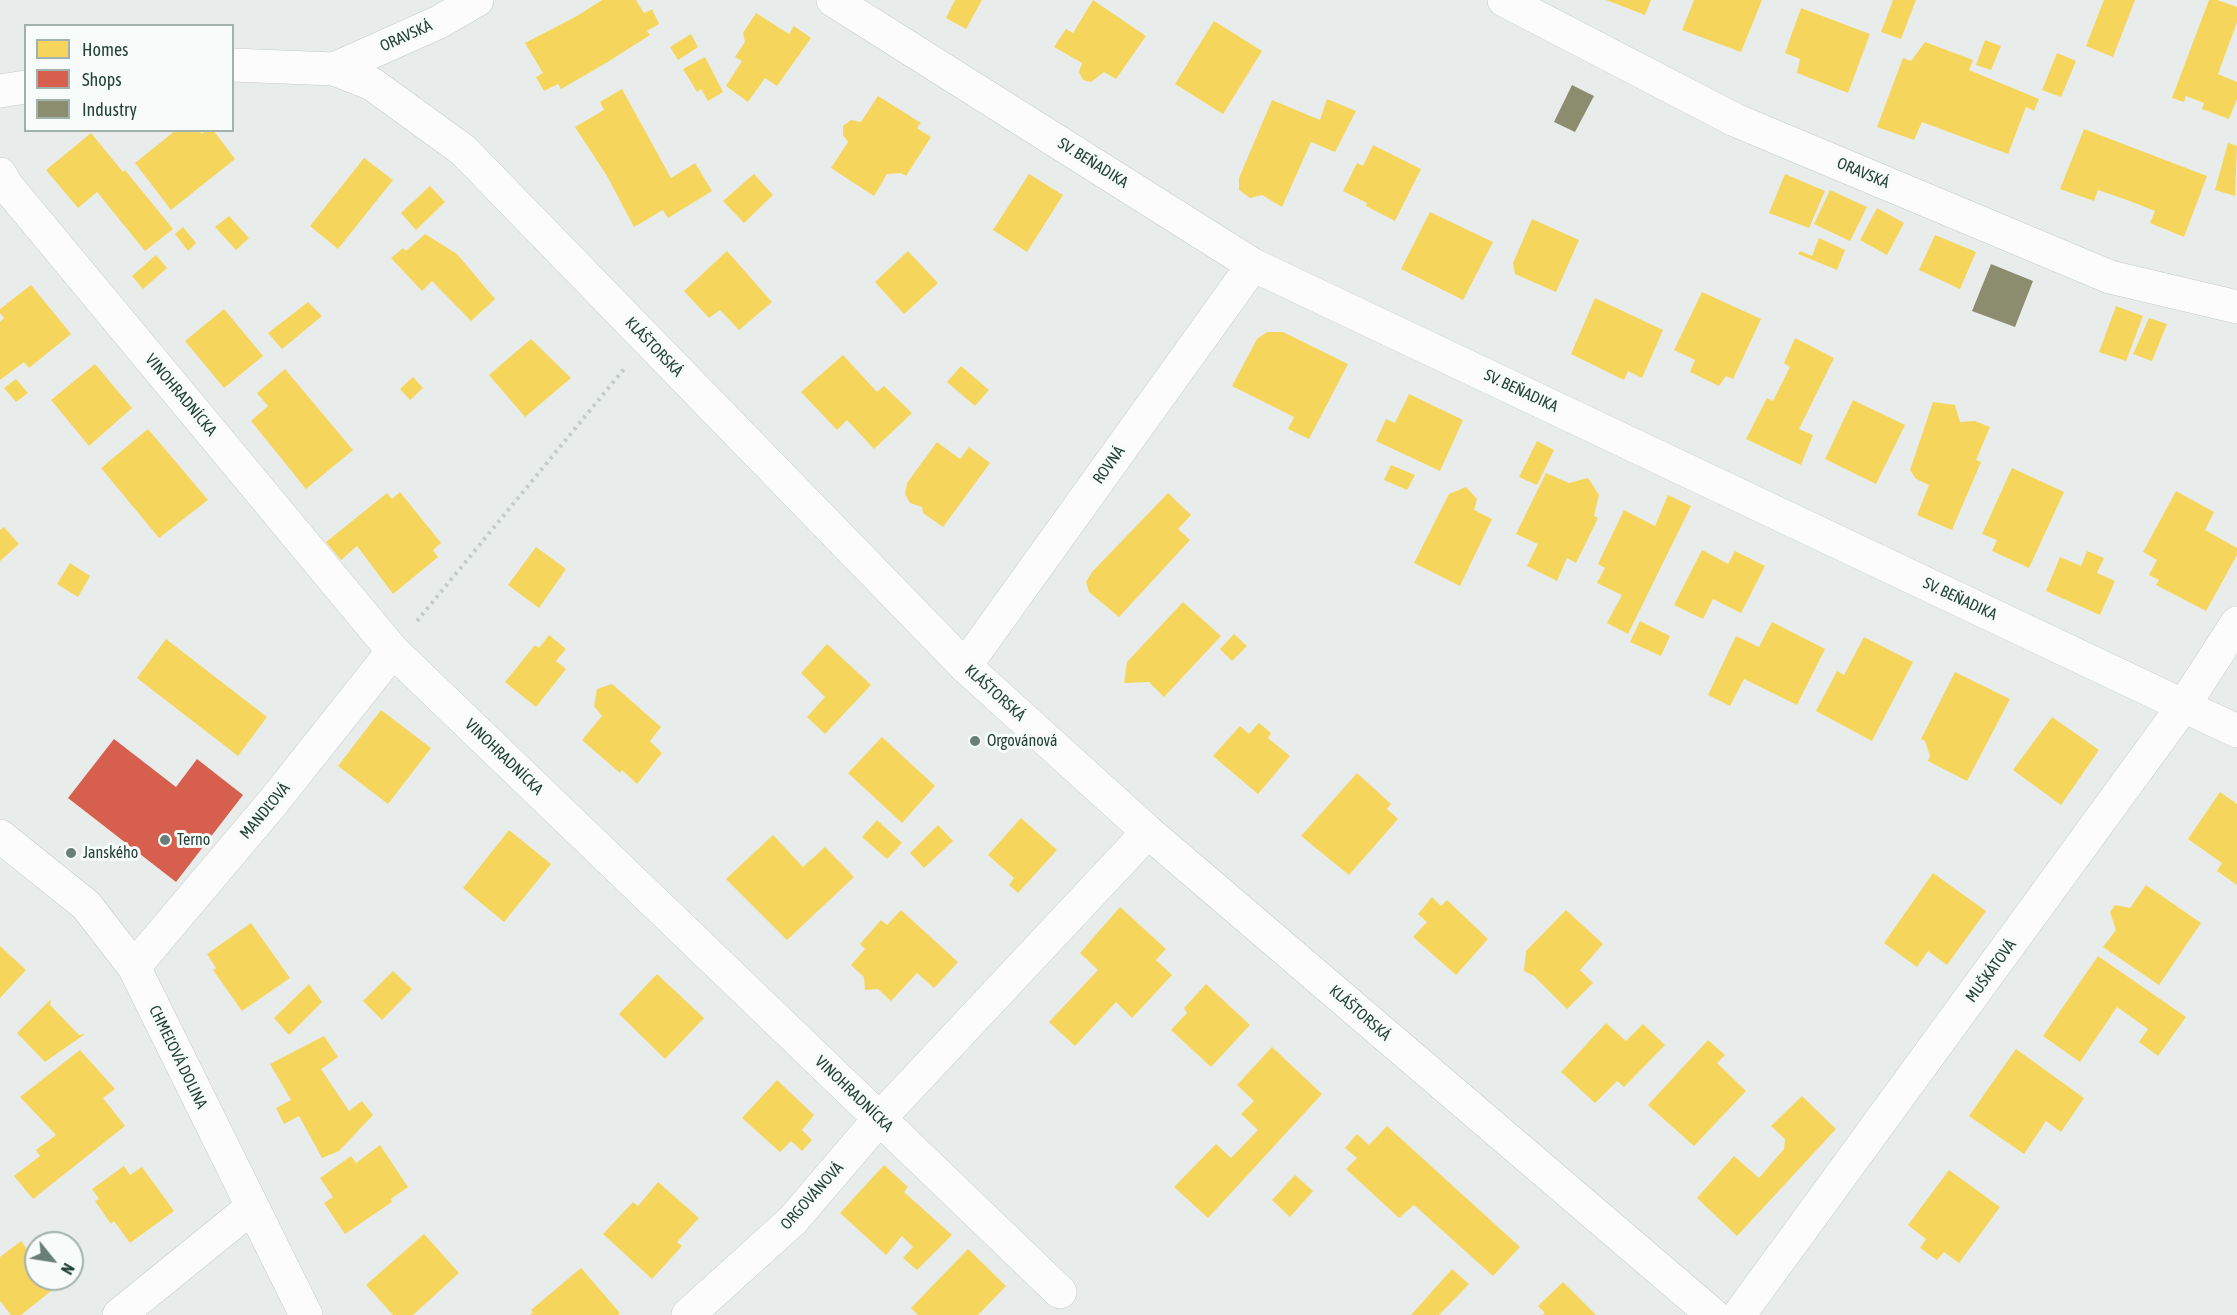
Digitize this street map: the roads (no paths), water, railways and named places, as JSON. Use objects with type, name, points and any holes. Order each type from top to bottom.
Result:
[{"type":"street","name":"ORAVSKÁ","points":[[333,69],[441,11],[477,0]]},
{"type":"street","name":"SV. BEŇADIKA","points":[[833,0],[1253,265],[2237,730]]},
{"type":"street","name":"ORAVSKÁ","points":[[1504,0],[1735,120],[2110,277],[2236,303]]},
{"type":"street","points":[[234,65],[333,69]]},
{"type":"street","name":"KLÁŠTORSKÁ","points":[[333,69],[372,84],[463,150],[965,666],[1148,832],[1713,1315]]},
{"type":"street","points":[[0,90],[24,87]]},
{"type":"street","name":"VINOHRADNÍCKA","points":[[0,174],[22,204],[393,651],[1060,1292]]},
{"type":"street","name":"ROVNÁ","points":[[965,666],[1253,265]]},
{"type":"street","name":"MUŠKÁTOVÁ","points":[[1739,1315],[2184,705],[2237,623]]},
{"type":"street","name":"MANDĽOVÁ","points":[[134,967],[274,801],[393,651]]},
{"type":"street","name":"ORGOVÁNOVÁ","points":[[688,1315],[793,1220],[880,1118],[1148,832]]},
{"type":"street","name":"CHMEĽOVÁ DOLINA","points":[[0,836],[86,905],[134,967],[306,1315]]},
{"type":"street","points":[[119,1315],[252,1208]]},
{"type":"place","name":"Orgovánová","points":[[975,741]]},
{"type":"place","name":"Terno","points":[[165,840]]},
{"type":"place","name":"Janského","points":[[71,853]]}]
